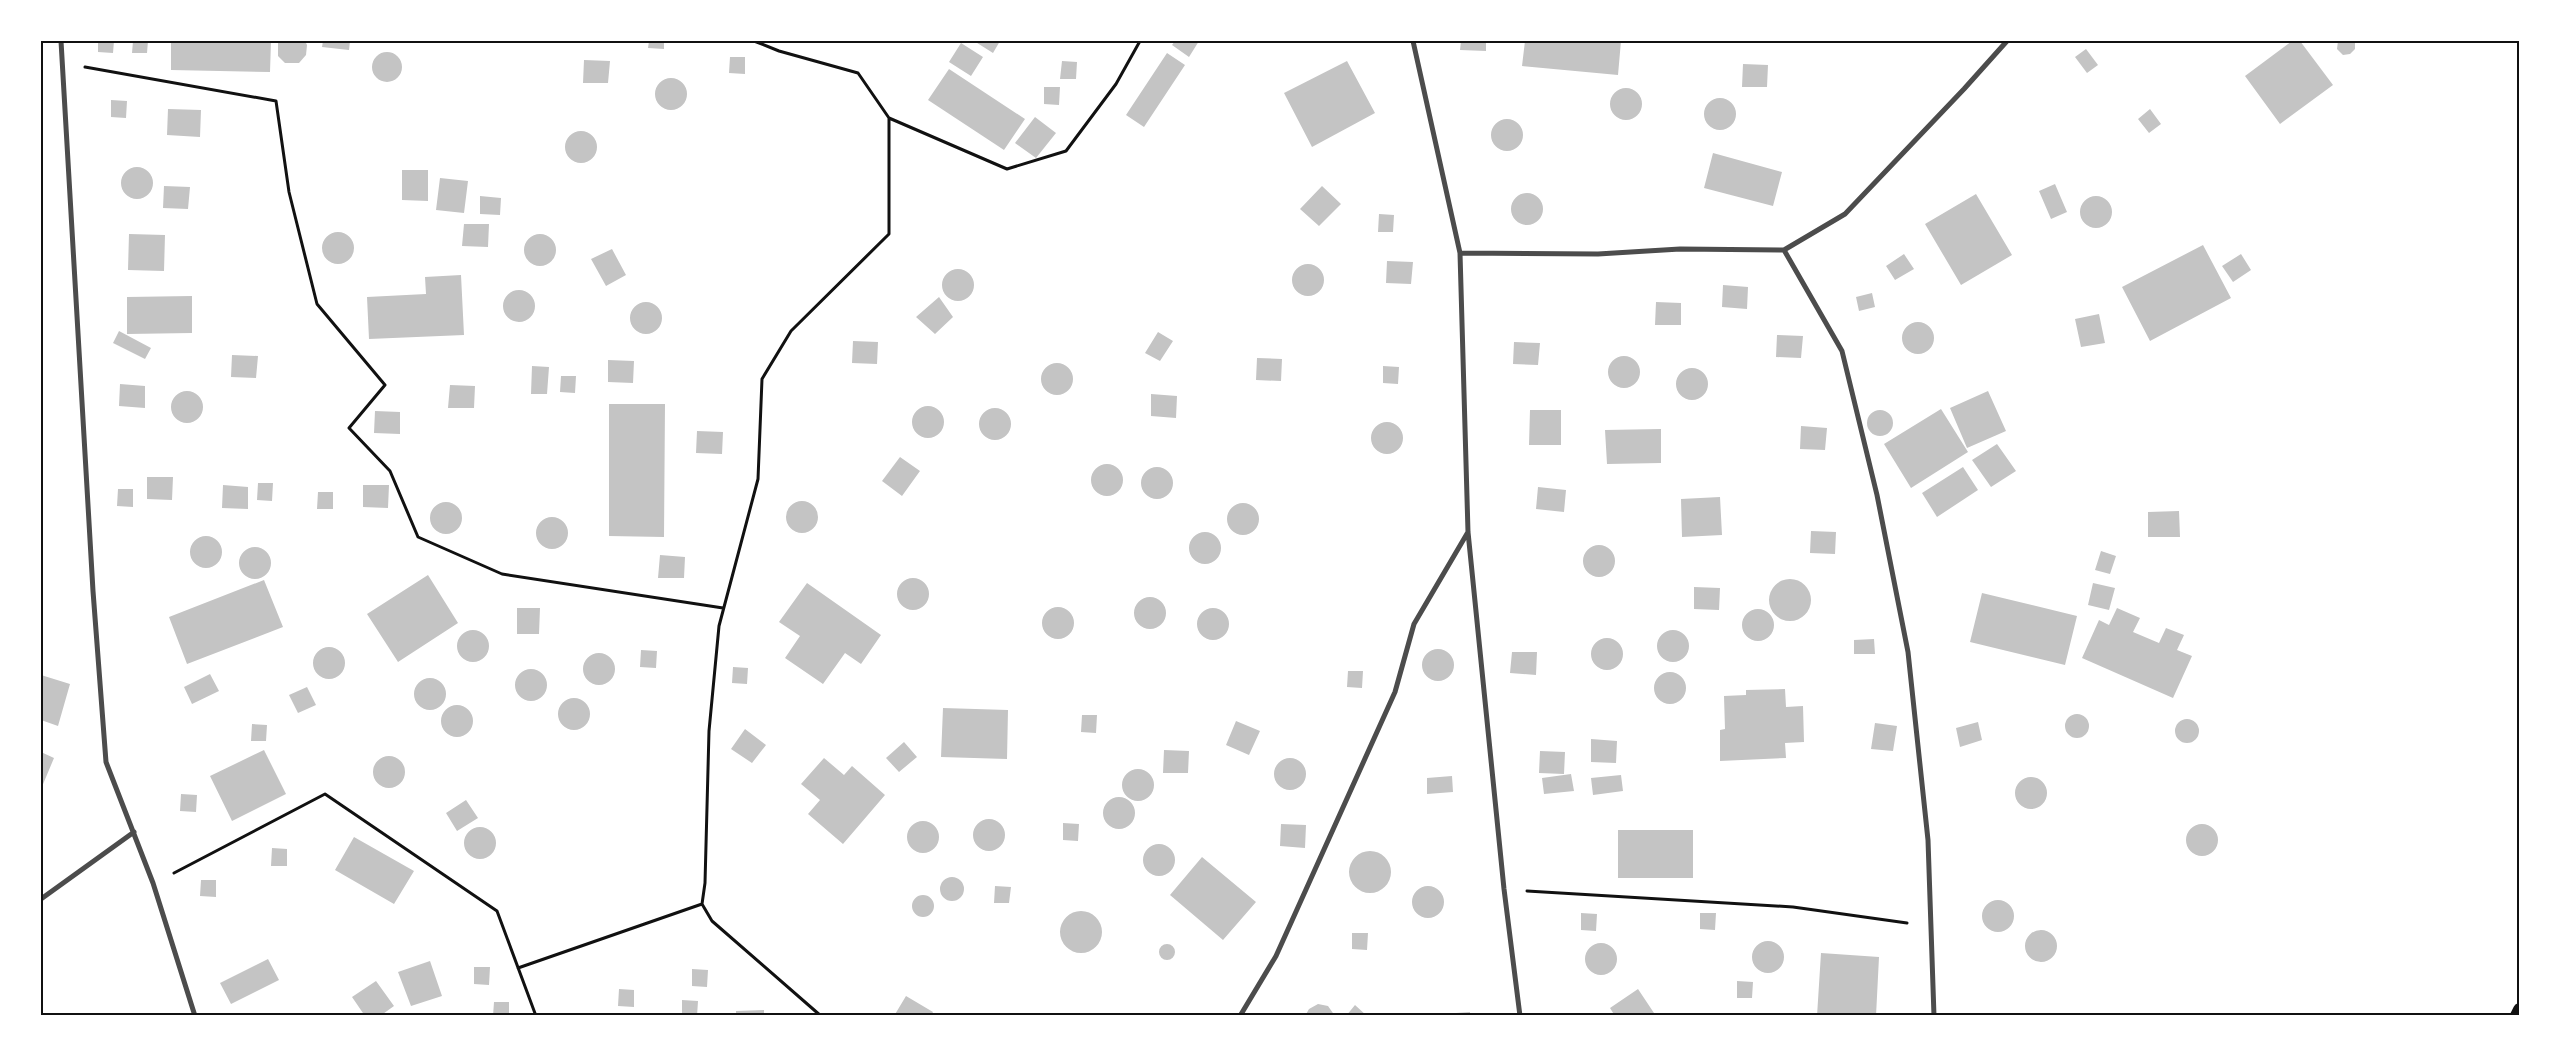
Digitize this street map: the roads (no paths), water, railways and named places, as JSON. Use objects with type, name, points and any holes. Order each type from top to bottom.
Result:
[{"type":"highway","points":[[2518,1016],[2520,1010]]},
{"type":"street","points":[[61,41],[93,591],[106,762],[154,884],[195,1016]]},
{"type":"street","points":[[1413,41],[1460,253],[1468,532],[1504,890],[1520,1016]]},
{"type":"street","points":[[1460,253],[1598,254],[1680,249],[1784,250],[1845,214],[1964,89],[2006,41]]},
{"type":"street","points":[[1784,250],[1842,350],[1877,495],[1908,652],[1928,840],[1934,1016]]},
{"type":"street","points":[[1240,1016],[1276,956],[1395,692],[1414,624],[1468,532]]},
{"type":"street","points":[[41,899],[134,832]]}]
